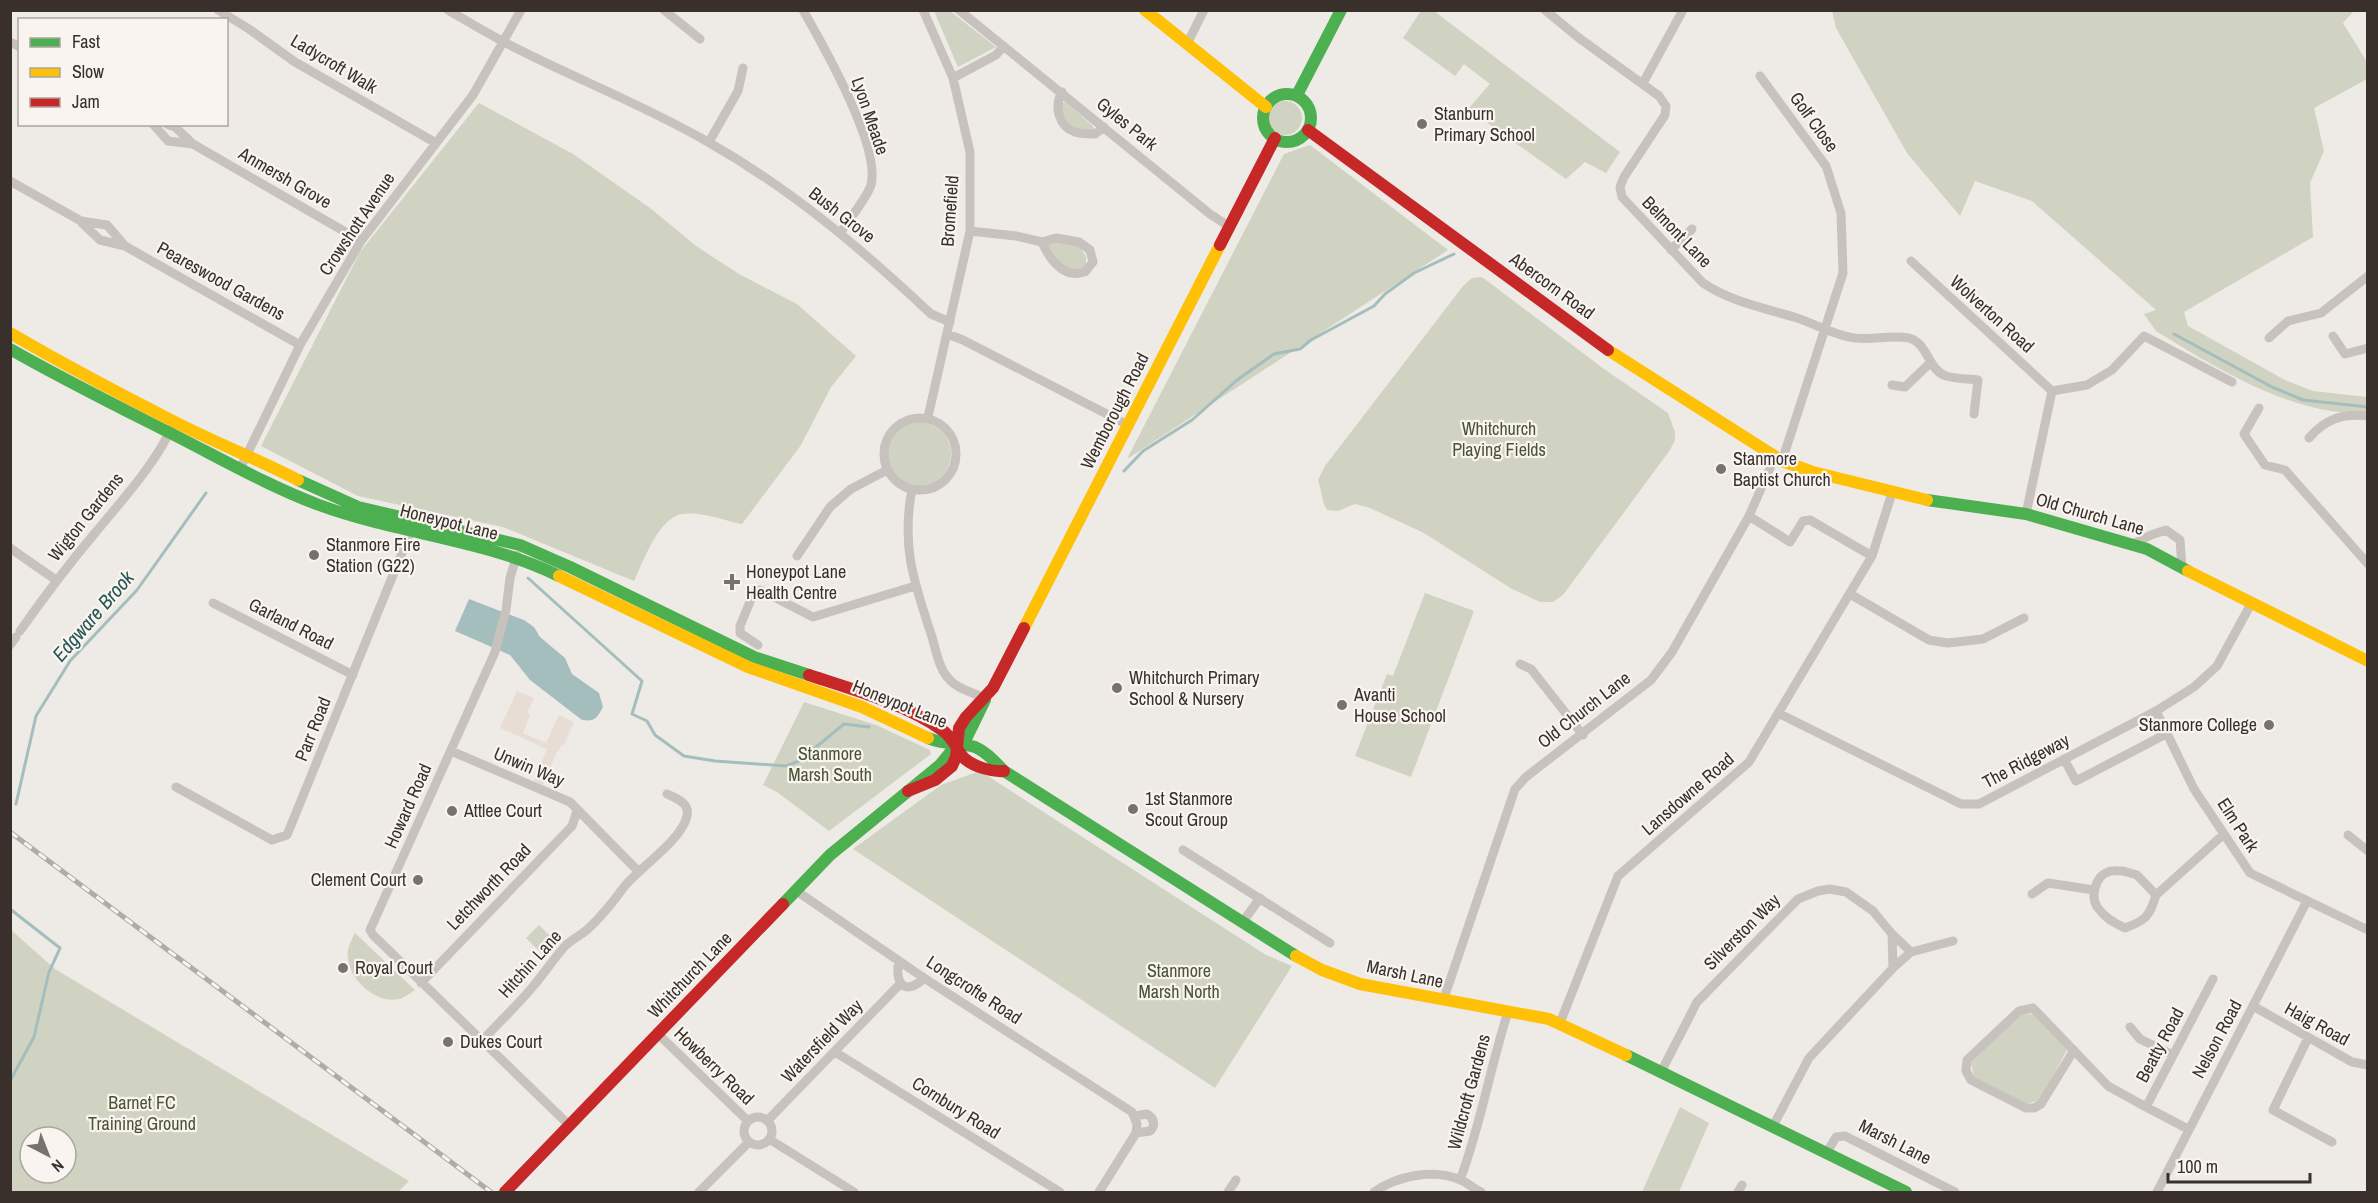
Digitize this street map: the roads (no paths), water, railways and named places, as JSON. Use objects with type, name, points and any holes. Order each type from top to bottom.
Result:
[{"type":"main road","points":[[1145,10],[1266,107]]},
{"type":"main road","points":[[1297,95],[1341,10]]},
{"type":"main road","points":[[1286,93],[1297,95],[1309,108],[1311,115],[1308,130],[1297,140],[1282,141],[1275,138],[1264,126],[1266,107],[1272,98],[1279,95],[1286,93]]},
{"type":"main road","name":"Abercorn Road","points":[[1308,130],[1614,354],[1778,459]]},
{"type":"main road","name":"Wemborough Road","points":[[957,744],[973,729],[985,698],[993,688],[1275,138]]},
{"type":"main road","name":"Honeypot Lane","points":[[10,333],[240,470],[357,518],[414,525],[520,545],[754,657],[863,693],[917,715],[944,731],[957,744]]},
{"type":"main road","name":"Honeypot Lane","points":[[10,349],[172,428],[247,454],[317,490],[358,507],[541,567],[748,667],[862,707],[936,742],[957,744]]},
{"type":"main road","name":"Old Church Lane","points":[[1778,459],[1813,472],[1917,499],[2026,514],[2133,544],[2367,661]]},
{"type":"main road","name":"Marsh Lane","points":[[957,744],[974,747],[991,757],[1004,771],[1310,964],[1377,989],[1508,1011],[1560,1023],[1826,1154],[1882,1187],[1906,1192]]},
{"type":"main road","name":"Whitchurch Lane","points":[[505,1192],[830,855],[940,765],[957,744]]},
{"type":"street","name":"Ladycroft Walk","points":[[218,10],[295,62],[436,143]]},
{"type":"street","name":"Bush Grove","points":[[448,10],[504,43],[616,94],[709,142],[841,232],[932,314],[950,322]]},
{"type":"street","name":"Crowshott Avenue","points":[[240,470],[300,345],[362,241],[473,95],[521,10]]},
{"type":"street","points":[[664,10],[700,39]]},
{"type":"street","name":"Lyon Meade","points":[[803,10],[832,60],[870,156],[871,185],[841,232]]},
{"type":"street","name":"Bromefield","points":[[923,10],[953,78],[970,152],[970,231],[928,417]]},
{"type":"street","name":"Gyles Park","points":[[959,10],[1210,214],[1230,227]]},
{"type":"street","points":[[1187,44],[1204,10]]},
{"type":"street","name":"Belmont Lane","points":[[1545,10],[1579,38],[1643,83],[1659,96],[1665,106],[1665,115],[1624,177],[1620,187],[1622,197],[1703,283],[1718,293],[1850,338],[1909,338],[1922,345],[1931,362],[1944,376],[1978,380],[1974,414]]},
{"type":"street","points":[[1643,83],[1683,10]]},
{"type":"street","points":[[953,78],[996,55],[1004,47]]},
{"type":"street","points":[[709,142],[738,91],[743,68]]},
{"type":"street","name":"Golf Close","points":[[1760,76],[1826,166],[1841,213],[1843,273],[1824,331]]},
{"type":"street","points":[[1062,92],[1057,102],[1059,118],[1074,132],[1095,134],[1104,127]]},
{"type":"street","name":"Anmersh Grove","points":[[155,126],[168,141],[193,144]]},
{"type":"street","name":"Anmersh Grove","points":[[172,126],[193,144],[362,241]]},
{"type":"street","name":"Peareswood Gardens","points":[[10,181],[81,221],[99,240],[125,246],[300,345]]},
{"type":"street","name":"Peareswood Gardens","points":[[81,221],[107,225],[125,246]]},
{"type":"street","points":[[1671,250],[1692,229]]},
{"type":"street","points":[[970,231],[1016,236],[1042,242],[1056,237],[1079,242],[1090,250],[1093,262],[1085,272],[1071,273],[1058,265],[1046,253],[1042,242]]},
{"type":"street","name":"Wolverton Road","points":[[1911,261],[2052,391]]},
{"type":"street","points":[[2269,338],[2288,321],[2321,313],[2367,276]]},
{"type":"street","points":[[1778,459],[1824,331]]},
{"type":"street","points":[[947,334],[963,340],[1128,425]]},
{"type":"street","points":[[2026,514],[2052,391],[2087,385],[2112,370],[2144,336],[2232,382]]},
{"type":"street","points":[[2333,336],[2345,354],[2367,348]]},
{"type":"street","points":[[1892,385],[1905,387],[1931,362]]},
{"type":"street","points":[[2259,408],[2244,434],[2265,465],[2285,470],[2367,564]]},
{"type":"street","points":[[2309,438],[2320,424],[2337,417],[2367,416]]},
{"type":"street","points":[[916,417],[928,417],[950,433],[956,448],[954,465],[946,478],[933,488],[912,489],[900,485],[892,479],[887,470],[884,456],[885,444],[889,434],[901,422],[916,417]]},
{"type":"street","name":"Wigton Gardens","points":[[15,637],[56,580],[147,468],[172,428]]},
{"type":"street","name":"Old Church Lane","points":[[1443,1001],[1515,789],[1526,777],[1652,680],[1672,652],[1749,516],[1778,459]]},
{"type":"street","points":[[796,556],[830,507],[851,489],[887,470]]},
{"type":"street","points":[[912,489],[906,517],[909,555],[915,586],[944,674],[954,684],[985,698]]},
{"type":"street","name":"Lansdowne Road","points":[[1560,1023],[1618,876],[1749,762],[1872,556],[1892,493]]},
{"type":"street","points":[[1749,516],[1790,542],[1803,520],[1810,520],[1872,556]]},
{"type":"street","name":"Parr Road","points":[[176,787],[272,840],[287,835],[414,525]]},
{"type":"street","points":[[2133,544],[2166,530],[2180,540],[2182,567]]},
{"type":"street","name":"Howard Road","points":[[482,1041],[370,930],[495,652],[506,610],[510,578],[520,545]]},
{"type":"street","points":[[10,548],[56,580]]},
{"type":"street","points":[[759,645],[740,633],[740,626],[754,592],[760,590],[813,617],[915,586]]},
{"type":"street","points":[[1850,594],[1929,640],[1948,643],[1983,639],[2024,618]]},
{"type":"street","name":"Garland Road","points":[[213,603],[353,675]]},
{"type":"street","name":"The Ridgeway","points":[[1778,713],[1961,804],[1979,804],[2156,711],[2194,687],[2217,666],[2252,604]]},
{"type":"street","points":[[1520,664],[1531,669],[1583,735]]},
{"type":"street","name":"Elm Park","points":[[2156,711],[2194,789],[2250,873],[2367,930]]},
{"type":"street","points":[[2064,759],[2076,781],[2166,734]]},
{"type":"street","name":"Unwin Way","points":[[451,751],[570,802],[639,872]]},
{"type":"street","name":"Hitchin Lane","points":[[482,1041],[536,984],[546,968],[569,943],[602,915],[679,830],[687,815],[686,807],[680,800],[667,794]]},
{"type":"street","name":"Letchworth Road","points":[[421,983],[572,826],[577,811]]},
{"type":"street","points":[[2156,895],[2137,875],[2123,871],[2107,872],[2097,882],[2094,890],[2096,906],[2111,922],[2125,928],[2143,922],[2156,895],[2224,834]]},
{"type":"street","points":[[2349,835],[2367,851]]},
{"type":"street","points":[[1183,850],[1330,943]]},
{"type":"street","points":[[2032,894],[2048,883],[2094,890]]},
{"type":"street","name":"Silverston Way","points":[[1661,1072],[1698,1002],[1798,899],[1830,889],[1846,892],[1873,911],[1911,952]]},
{"type":"street","name":"Longcrofte Road","points":[[795,890],[924,978],[1135,1116],[1147,1114],[1151,1116],[1154,1124],[1150,1131],[1136,1133]]},
{"type":"street","points":[[1242,923],[1260,898]]},
{"type":"street","name":"Nelson Road","points":[[2157,1192],[2307,901]]},
{"type":"street","points":[[1892,934],[1893,968]]},
{"type":"street","points":[[1772,1128],[1809,1058],[1893,968],[1911,952],[1953,941]]},
{"type":"street","points":[[899,961],[896,975],[900,984],[908,987],[916,986],[924,978]]},
{"type":"street","name":"Beatty Road","points":[[2074,1050],[2041,1104],[2034,1108],[2026,1108],[1971,1080],[1966,1071],[1967,1060],[2010,1019],[2019,1011],[2033,1008],[2074,1050],[2115,1092],[2146,1107],[2213,979]]},
{"type":"street","name":"Watersfield Way","points":[[767,1121],[900,984]]},
{"type":"street","name":"Haig Road","points":[[2253,1006],[2352,1062],[2367,1065]]},
{"type":"street","name":"Wildcroft Gardens","points":[[1460,1180],[1473,1146],[1508,1011]]},
{"type":"street","points":[[2130,1027],[2140,1039],[2172,1055]]},
{"type":"street","name":"Howberry Road","points":[[658,1035],[748,1121]]},
{"type":"street","points":[[2308,1038],[2273,1110],[2332,1142]]},
{"type":"street","points":[[482,1041],[570,1126]]},
{"type":"street","name":"Cornbury Road","points":[[835,1052],[1060,1192]]},
{"type":"street","points":[[2146,1107],[2188,1129]]},
{"type":"street","points":[[1099,1192],[1136,1133],[1135,1116]]},
{"type":"street","points":[[759,1117],[767,1121],[772,1131],[769,1139],[758,1145],[749,1142],[744,1129],[748,1121],[759,1117]]},
{"type":"street","name":"Marsh Lane","points":[[1826,1154],[1836,1137],[1845,1136],[1955,1192]]},
{"type":"street","points":[[769,1139],[854,1192]]},
{"type":"street","points":[[699,1192],[749,1142]]},
{"type":"street","points":[[1374,1192],[1388,1182],[1424,1174],[1460,1180],[1481,1192]]},
{"type":"street","points":[[1228,1192],[1236,1180]]},
{"type":"water","points":[[469,599],[524,620],[534,627],[540,637],[565,658],[572,674],[599,693],[603,707],[597,716],[593,720],[582,720],[530,680],[510,655],[455,631]]},
{"type":"waterway","points":[[1124,471],[1143,451],[1192,420],[1237,380],[1274,354],[1300,349],[1311,340],[1374,306],[1385,294],[1414,273],[1454,254]]},
{"type":"waterway","points":[[2174,334],[2272,387],[2303,400],[2368,407]]},
{"type":"waterway","name":"Edgware Brook","points":[[16,804],[36,716],[70,661],[137,590],[206,493]]},
{"type":"waterway","points":[[528,578],[642,681],[632,714],[647,721],[655,735],[684,756],[715,761],[786,766],[799,761],[844,724],[869,727]]},
{"type":"waterway","name":"Edgware Brook","points":[[10,909],[60,948],[49,972],[34,1037],[10,1081]]},
{"type":"railway","points":[[10,832],[491,1192]]},
{"type":"place","name":"Stanburn Primary School","points":[[1422,124]]},
{"type":"place","name":"Stanmore Baptist Church","points":[[1721,469]]},
{"type":"place","name":"Stanmore Fire Station (G22)","points":[[314,555]]},
{"type":"place","name":"Honeypot Lane Health Centre","points":[[732,582]]},
{"type":"place","name":"Whitchurch Primary School & Nursery","points":[[1117,688]]},
{"type":"place","name":"Avanti House School","points":[[1342,705]]},
{"type":"place","name":"Stanmore College","points":[[2269,725]]},
{"type":"place","name":"1st Stanmore Scout Group","points":[[1133,809]]},
{"type":"place","name":"Attlee Court","points":[[452,811]]},
{"type":"place","name":"Clement Court","points":[[418,880]]},
{"type":"place","name":"Royal Court","points":[[343,968]]},
{"type":"place","name":"Dukes Court","points":[[448,1042]]},
{"type":"park label","name":"Whitchurch Playing Fields","points":[[1499,439]]},
{"type":"park label","name":"Stanmore Marsh South","points":[[830,764]]},
{"type":"park label","name":"Stanmore Marsh North","points":[[1179,981]]},
{"type":"park label","name":"Barnet FC Training Ground","points":[[142,1113]]}]
